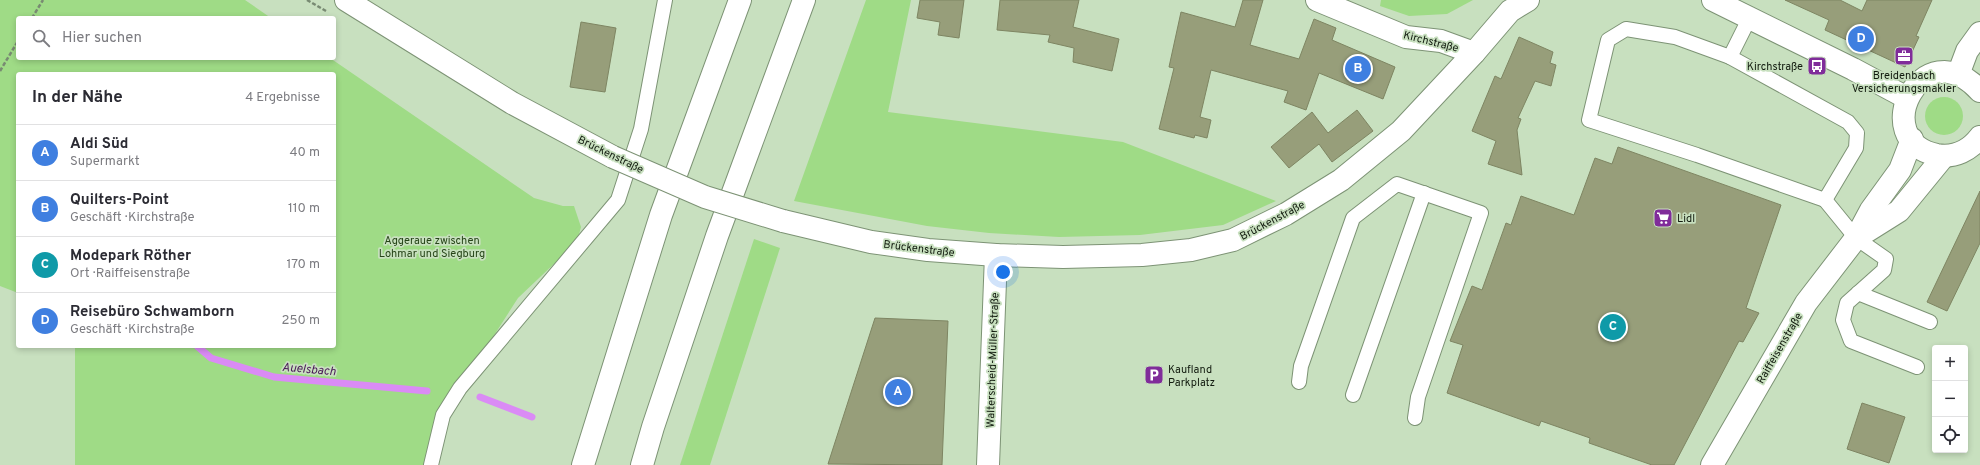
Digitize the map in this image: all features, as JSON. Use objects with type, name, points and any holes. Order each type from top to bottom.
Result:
[{"type":"main road","points":[[583,465],[661,214],[740,0]]},
{"type":"main road","points":[[642,465],[653,427],[717,236],[804,0]]},
{"type":"main road","name":"Kirchstraße","points":[[1317,0],[1406,37],[1441,41],[1474,53]]},
{"type":"main road","points":[[1474,53],[1510,11],[1528,0]]},
{"type":"main road","points":[[1713,0],[1853,69],[1907,98]]},
{"type":"main road","name":"Brückenstraße","points":[[350,1],[512,103],[613,158],[705,197],[783,221],[871,242],[928,250],[996,255],[1063,257],[1142,255],[1191,250],[1233,240],[1286,214],[1340,180],[1401,131],[1474,53]]},
{"type":"main road","points":[[1958,75],[1968,51],[1980,34]]},
{"type":"main road","points":[[1980,92],[1970,81],[1958,75],[1942,73],[1928,77],[1915,86],[1907,98],[1904,108],[1904,119],[1912,139],[1926,151],[1944,156],[1959,154],[1973,146],[1980,137]]},
{"type":"main road","name":"Raiffeisenstraße","points":[[1712,465],[1806,302],[1856,238],[1870,210],[1900,170],[1912,139]]},
{"type":"main road","name":"Raiffeisenstraße","points":[[1856,238],[1899,211],[1944,156]]},
{"type":"main road","name":"Walterscheid-Müller-Straße","points":[[988,465],[996,255]]},
{"type":"lane","points":[[431,465],[443,416],[460,388],[618,200],[641,129],[665,0]]},
{"type":"lane","points":[[1730,57],[1750,17]]},
{"type":"lane","points":[[1825,200],[1856,148],[1857,133],[1848,122],[1730,57],[1675,37],[1626,29],[1608,40],[1589,120],[1705,157],[1825,200],[1856,238],[1886,259],[1884,270],[1847,302],[1843,320],[1852,341],[1917,367]]},
{"type":"lane","points":[[1299,382],[1301,366],[1353,218],[1397,184],[1481,212],[1418,397],[1415,418]]},
{"type":"lane","points":[[1353,395],[1424,193]]},
{"type":"lane","points":[[1858,293],[1930,322]]},
{"type":"path","points":[[33,16],[43,0]]},
{"type":"path","points":[[0,70],[16,44]]},
{"type":"green space","name":"Aggeraue zwischen Lohmar und Siegburg","points":[[0,0],[245,0],[268,16],[16,16],[16,60],[333,60],[534,198],[563,206],[574,206],[581,227],[577,242],[518,298],[443,415],[430,465],[75,465],[75,348],[336,348],[336,72],[16,72],[16,292],[0,286]]},
{"type":"green space","points":[[866,0],[911,0],[888,112],[1123,142],[1276,201],[1223,225],[1140,235],[1059,237],[989,233],[927,226],[794,201]]},
{"type":"green space","points":[[1381,0],[1473,0],[1447,14],[1409,16],[1380,6]]},
{"type":"green space","points":[[1944,97],[1954,100],[1960,106],[1963,116],[1960,126],[1954,132],[1944,135],[1934,132],[1928,126],[1925,116],[1928,106],[1934,100]]},
{"type":"green space","points":[[754,239],[780,248],[710,465],[680,465]]},
{"type":"building","points":[[920,0],[964,0],[959,38],[938,35],[940,22],[917,18]]},
{"type":"building","points":[[1000,0],[1079,0],[1073,27],[1119,39],[1112,71],[1073,62],[1074,48],[1048,42],[1050,35],[997,30]]},
{"type":"building","points":[[1243,0],[1263,0],[1250,45],[1299,59],[1314,19],[1336,28],[1332,40],[1395,67],[1383,99],[1319,73],[1306,110],[1284,102],[1288,91],[1211,70],[1200,117],[1211,120],[1207,138],[1195,135],[1194,138],[1159,129],[1174,68],[1169,67],[1181,12],[1235,27]]},
{"type":"building","points":[[1785,0],[1840,0],[1862,11],[1867,0],[1932,0],[1916,36],[1919,37],[1905,67],[1825,30],[1829,20]]},
{"type":"building","points":[[581,22],[616,28],[605,92],[570,87]]},
{"type":"building","points":[[1519,37],[1553,52],[1550,63],[1556,65],[1551,86],[1535,81],[1518,118],[1521,119],[1517,130],[1522,175],[1488,164],[1496,141],[1472,131],[1495,76],[1501,79]]},
{"type":"building","points":[[1357,110],[1373,131],[1332,162],[1319,144],[1289,168],[1271,147],[1312,112],[1328,133]]},
{"type":"building","points":[[1618,147],[1781,205],[1746,308],[1759,313],[1743,342],[1739,341],[1674,465],[1652,465],[1589,443],[1590,438],[1541,421],[1539,426],[1447,393],[1463,345],[1450,341],[1472,286],[1482,290],[1506,223],[1511,225],[1521,196],[1574,215],[1595,158],[1612,164]]},
{"type":"building","points":[[1980,191],[1980,243],[1947,311],[1927,302]]},
{"type":"building","points":[[875,318],[948,321],[942,465],[828,464]]},
{"type":"building","points":[[1862,403],[1905,417],[1889,463],[1847,449]]},
{"type":"waterway","name":"Auelsbach","points":[[199,348],[211,358],[274,377],[427,391]]},
{"type":"waterway","name":"Auelsbach","points":[[480,397],[532,417]]},
{"type":"place","name":"Reisebüro Schwamborn","points":[[1861,39]]},
{"type":"place","name":"Breidenbach Versicherungsmakler","points":[[1904,56]]},
{"type":"place","name":"Kirchstraße","points":[[1817,66]]},
{"type":"place","name":"Quilters-Point","points":[[1358,69]]},
{"type":"place","name":"Lidl","points":[[1663,218]]},
{"type":"place","name":"Modepark Röther","points":[[1613,327]]},
{"type":"place","name":"Kaufland Parkplatz","points":[[1154,375]]},
{"type":"place","name":"Aldi Süd","points":[[898,392]]}]
